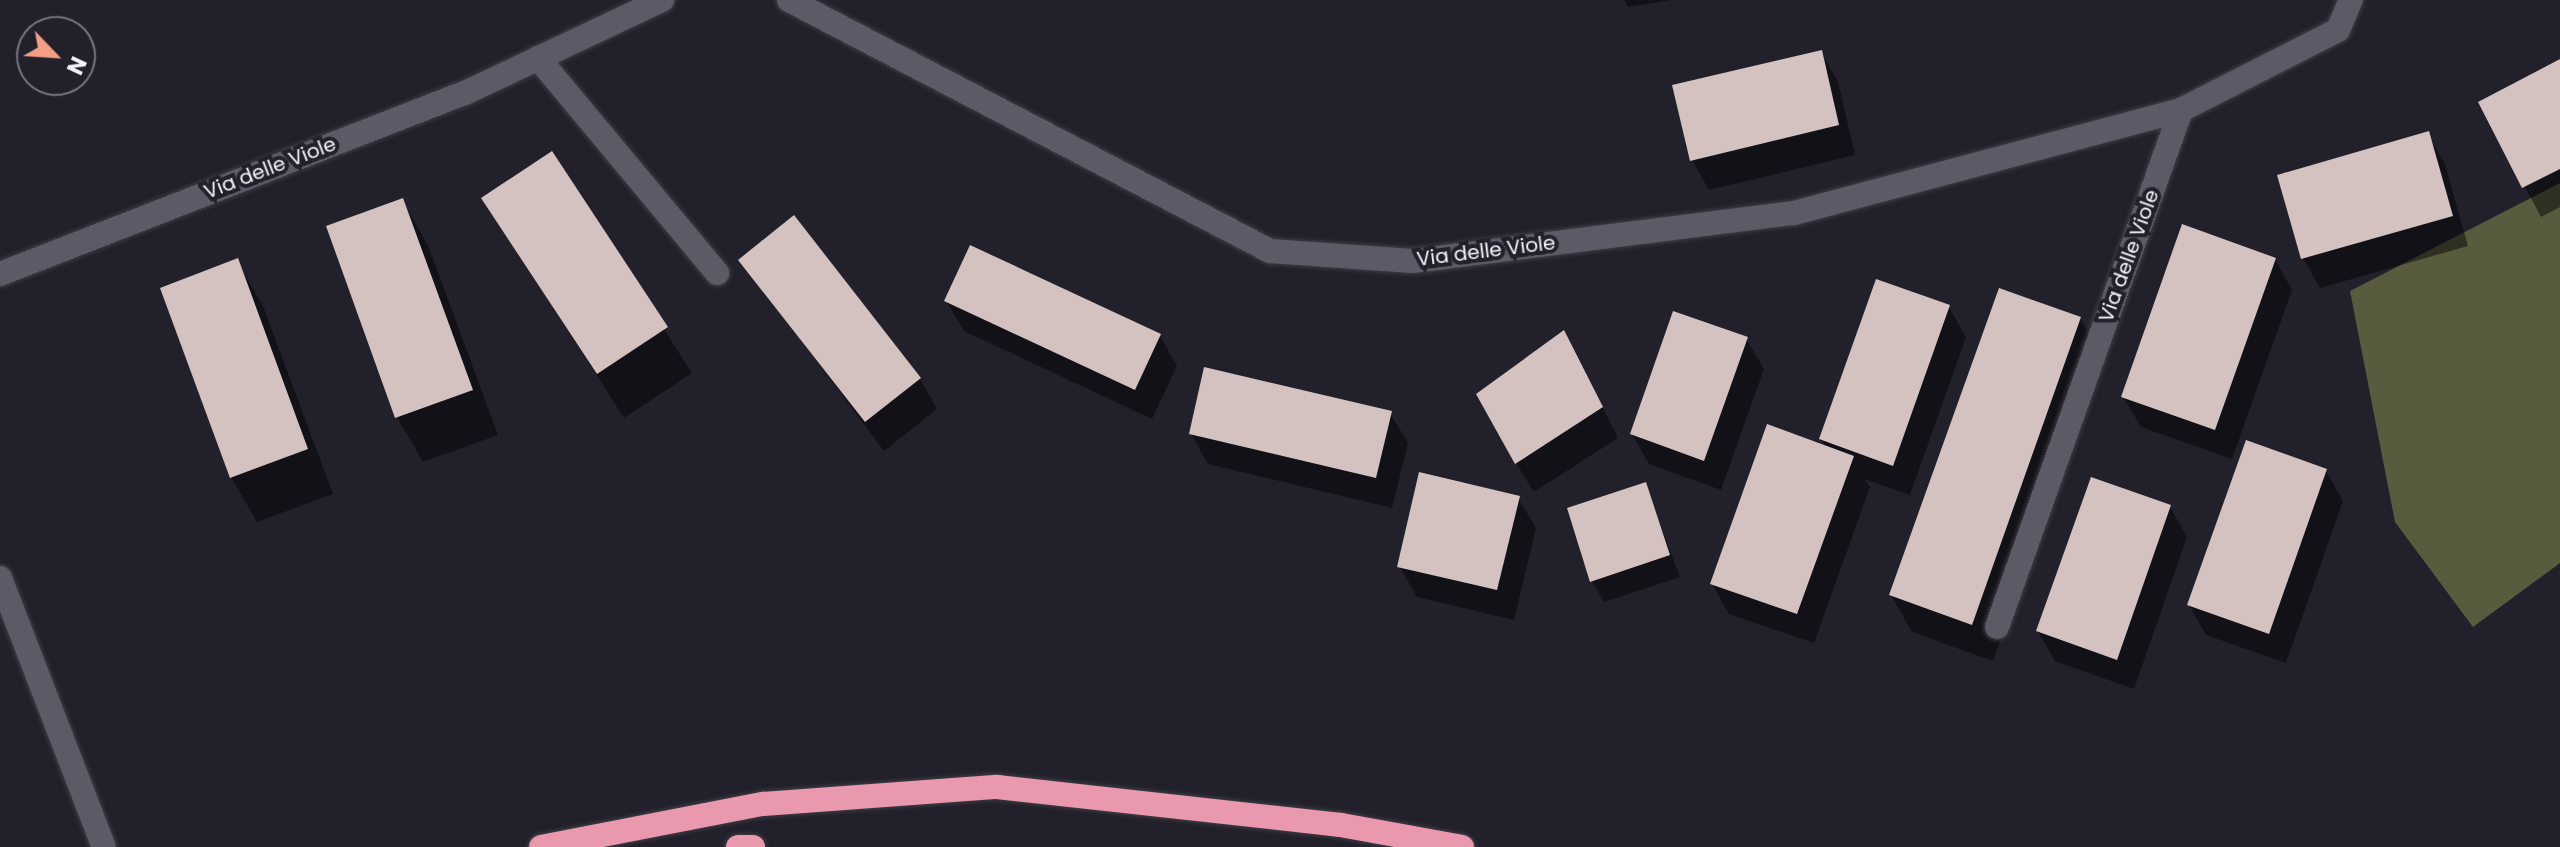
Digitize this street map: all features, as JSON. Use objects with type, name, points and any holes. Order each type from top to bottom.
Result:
[{"type":"highway","points":[[541,847],[763,804],[997,787],[1341,825],[1462,847]]},
{"type":"highway","points":[[738,847],[753,847]]},
{"type":"street","name":"Via delle Viole","points":[[0,274],[538,58],[662,0]]},
{"type":"street","name":"Via delle Viole","points":[[789,0],[1270,251],[1413,261],[1794,213],[2181,110],[2338,30],[2351,0]]},
{"type":"street","points":[[538,58],[717,273]]},
{"type":"street","name":"Via delle Viole","points":[[1997,627],[2181,110]]},
{"type":"street","points":[[0,578],[104,847]]},
{"type":"green space","points":[[2560,183],[2560,563],[2473,627],[2395,522],[2350,291]]},
{"type":"building","points":[[1822,50],[1839,125],[1690,161],[1672,85]]},
{"type":"building","points":[[2560,59],[2560,169],[2522,188],[2478,102]]},
{"type":"building","points":[[2429,131],[2453,216],[2301,259],[2277,175]]},
{"type":"building","points":[[552,151],[668,327],[597,374],[481,198]]},
{"type":"building","points":[[403,198],[473,390],[395,418],[326,226]]},
{"type":"building","points":[[794,215],[921,378],[865,422],[738,260]]},
{"type":"building","points":[[2182,224],[2276,258],[2215,430],[2121,397]]},
{"type":"building","points":[[970,245],[1161,334],[1135,390],[944,301]]},
{"type":"building","points":[[238,258],[308,449],[230,478],[160,288]]},
{"type":"building","points":[[1876,279],[1950,305],[1893,466],[1819,439]]},
{"type":"building","points":[[1999,288],[2081,317],[1972,625],[1889,595]]},
{"type":"building","points":[[1673,311],[1748,337],[1704,461],[1630,434]]},
{"type":"building","points":[[1564,330],[1603,407],[1515,464],[1476,394]]},
{"type":"building","points":[[1204,367],[1392,411],[1376,478],[1189,434]]},
{"type":"building","points":[[1767,424],[1854,456],[1797,614],[1710,584]]},
{"type":"building","points":[[2246,440],[2327,469],[2269,634],[2187,605]]},
{"type":"building","points":[[1419,472],[1520,496],[1497,590],[1397,567]]},
{"type":"building","points":[[2091,477],[2171,505],[2117,660],[2036,631]]},
{"type":"building","points":[[1646,482],[1670,555],[1590,582],[1567,508]]}]
